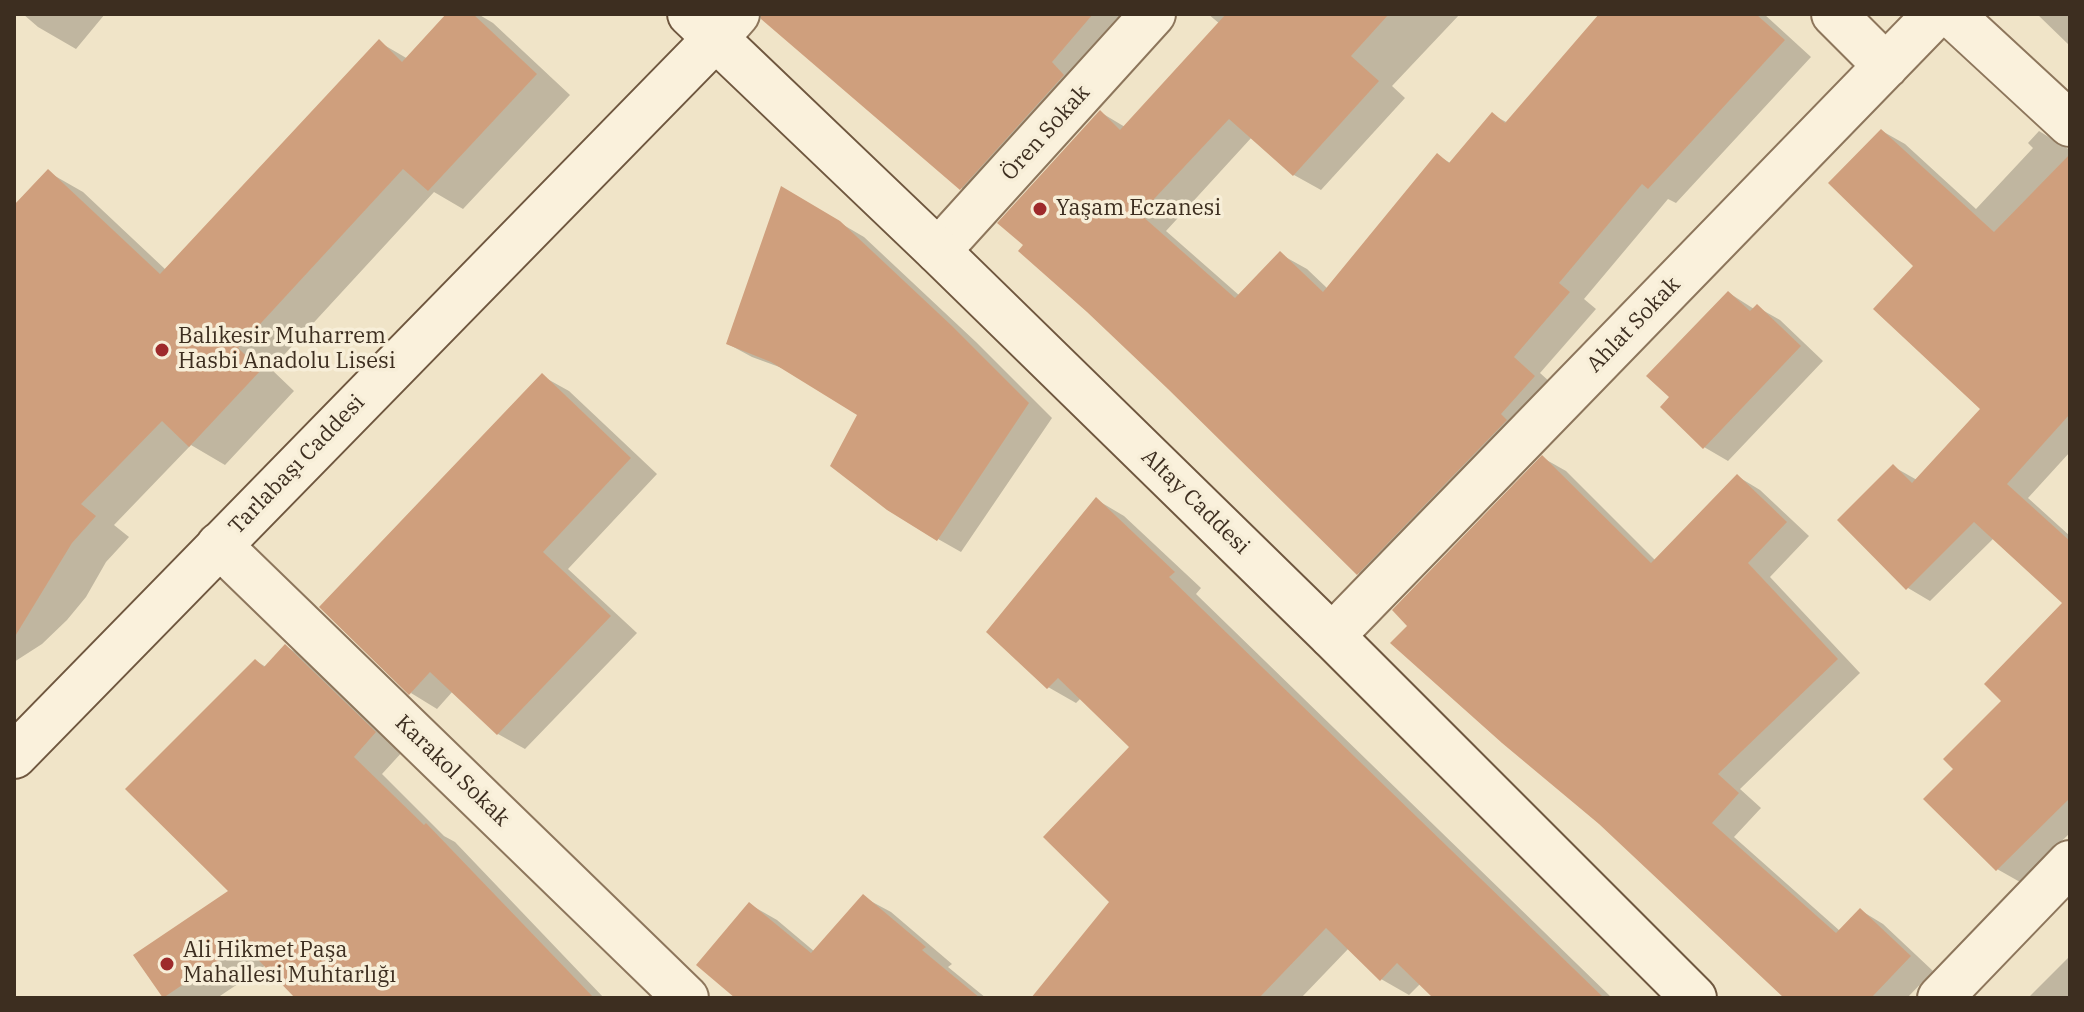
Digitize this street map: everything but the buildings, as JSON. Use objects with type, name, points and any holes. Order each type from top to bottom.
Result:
[{"type":"main road","name":"Ören Sokak","points":[[938,251],[1153,14]]},
{"type":"main road","points":[[1834,14],[1886,66]]},
{"type":"main road","name":"Ahlat Sokak","points":[[1332,636],[1936,14]]},
{"type":"main road","points":[[1951,14],[2070,124]]},
{"type":"main road","name":"Altay Caddesi","points":[[714,22],[938,251],[1332,636],[1694,998]]},
{"type":"main road","name":"Tarlabaşı Caddesi","points":[[14,756],[219,545],[714,22]]},
{"type":"main road","name":"Karakol Sokak","points":[[219,545],[686,998]]},
{"type":"main road","points":[[1940,998],[2070,863]]},
{"type":"place","name":"Yaşam Eczanesi","points":[[1040,209]]},
{"type":"place","name":"Balıkesir Muharrem Hasbi Anadolu Lisesi","points":[[162,350]]},
{"type":"place","name":"Ali Hikmet Paşa Mahallesi Muhtarlığı","points":[[167,964]]}]
